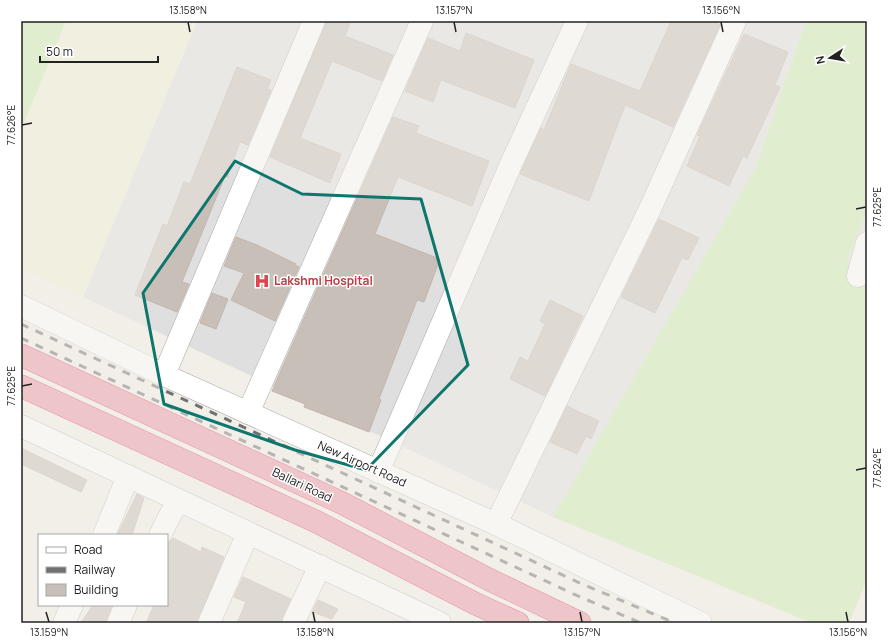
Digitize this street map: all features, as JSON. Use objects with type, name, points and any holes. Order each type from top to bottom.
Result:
[{"type":"highway","name":"Ballari Road","points":[[21,355],[342,503],[490,580],[580,623]]},
{"type":"highway","points":[[21,386],[315,521],[476,604],[518,623]]},
{"type":"street","points":[[164,375],[314,21]]},
{"type":"street","points":[[248,413],[422,21]]},
{"type":"street","points":[[378,472],[511,164],[577,21]]},
{"type":"street","points":[[496,524],[650,209],[735,21]]},
{"type":"street","points":[[858,276],[867,242]]},
{"type":"street","name":"New Airport Road","points":[[21,306],[164,375],[496,524],[701,623]]},
{"type":"street","points":[[21,426],[440,623]]},
{"type":"street","points":[[104,534],[128,476]]},
{"type":"street","points":[[161,534],[178,500]]},
{"type":"street","points":[[209,623],[248,533]]},
{"type":"street","points":[[293,623],[320,566]]},
{"type":"street","points":[[64,623],[72,606]]},
{"type":"street","points":[[118,623],[126,606]]},
{"type":"highlighted area","points":[[235,161],[302,194],[421,199],[468,365],[366,470],[295,450],[164,404],[143,293]]},
{"type":"shaded area","points":[[197,21],[806,21],[755,169],[553,517],[83,297]]},
{"type":"shaded area","points":[[867,211],[867,268],[847,260]]},
{"type":"green space","points":[[21,21],[66,21],[21,130]]},
{"type":"green space","points":[[66,21],[197,21],[83,297],[21,269],[21,130]]},
{"type":"green space","points":[[806,21],[867,21],[867,211],[847,260],[867,268],[867,580],[849,623],[812,623],[553,517],[755,169]]},
{"type":"building","points":[[326,21],[351,21],[345,36],[393,55],[382,81],[332,61],[300,138],[341,154],[330,183],[270,157]]},
{"type":"building","points":[[671,21],[712,21],[720,25],[673,127],[625,105],[589,201],[520,174],[541,128],[544,130],[571,64],[640,91]]},
{"type":"building","points":[[466,33],[534,60],[515,108],[441,80],[433,102],[405,91],[428,38],[460,51]]},
{"type":"building","points":[[744,34],[788,52],[775,85],[780,87],[747,158],[743,156],[729,186],[687,166],[700,136],[697,135]]},
{"type":"building","points":[[237,67],[271,80],[267,89],[271,90],[248,145],[240,142],[227,177],[225,176],[182,282],[189,284],[177,312],[135,295],[163,224],[167,226],[184,182],[190,184]]},
{"type":"building","points":[[393,117],[419,126],[416,133],[489,161],[472,206],[398,177],[375,234],[440,259],[424,302],[417,300],[379,399],[381,400],[369,432],[304,407],[305,404],[272,391]]},
{"type":"building","points":[[659,219],[699,238],[688,260],[682,258],[655,313],[621,297]]},
{"type":"building","points":[[236,237],[257,245],[296,264],[295,265],[299,267],[275,321],[231,300],[244,273],[224,266]]},
{"type":"building","points":[[212,293],[228,299],[216,329],[200,323]]},
{"type":"building","points":[[550,300],[583,316],[545,396],[510,379],[520,357],[528,361],[545,324],[540,321]]},
{"type":"building","points":[[567,406],[599,421],[591,439],[586,436],[577,454],[550,442]]},
{"type":"building","points":[[21,448],[87,480],[81,492],[21,464]]},
{"type":"building","points":[[137,494],[144,498],[132,534],[117,534]]},
{"type":"building","points":[[173,538],[201,552],[202,547],[224,557],[197,623],[146,623],[154,606],[168,606],[168,544]]},
{"type":"building","points":[[243,577],[291,599],[281,623],[237,623],[246,602],[234,597]]},
{"type":"building","points":[[318,600],[338,609],[332,619],[312,612]]},
{"type":"building","points":[[92,606],[112,606],[106,623],[81,623]]},
{"type":"railway","points":[[21,324],[582,584],[675,623]]},
{"type":"railway","points":[[21,338],[578,596],[641,623]]},
{"type":"place","name":"Lakshmi Hospital","points":[[262,281]]}]
